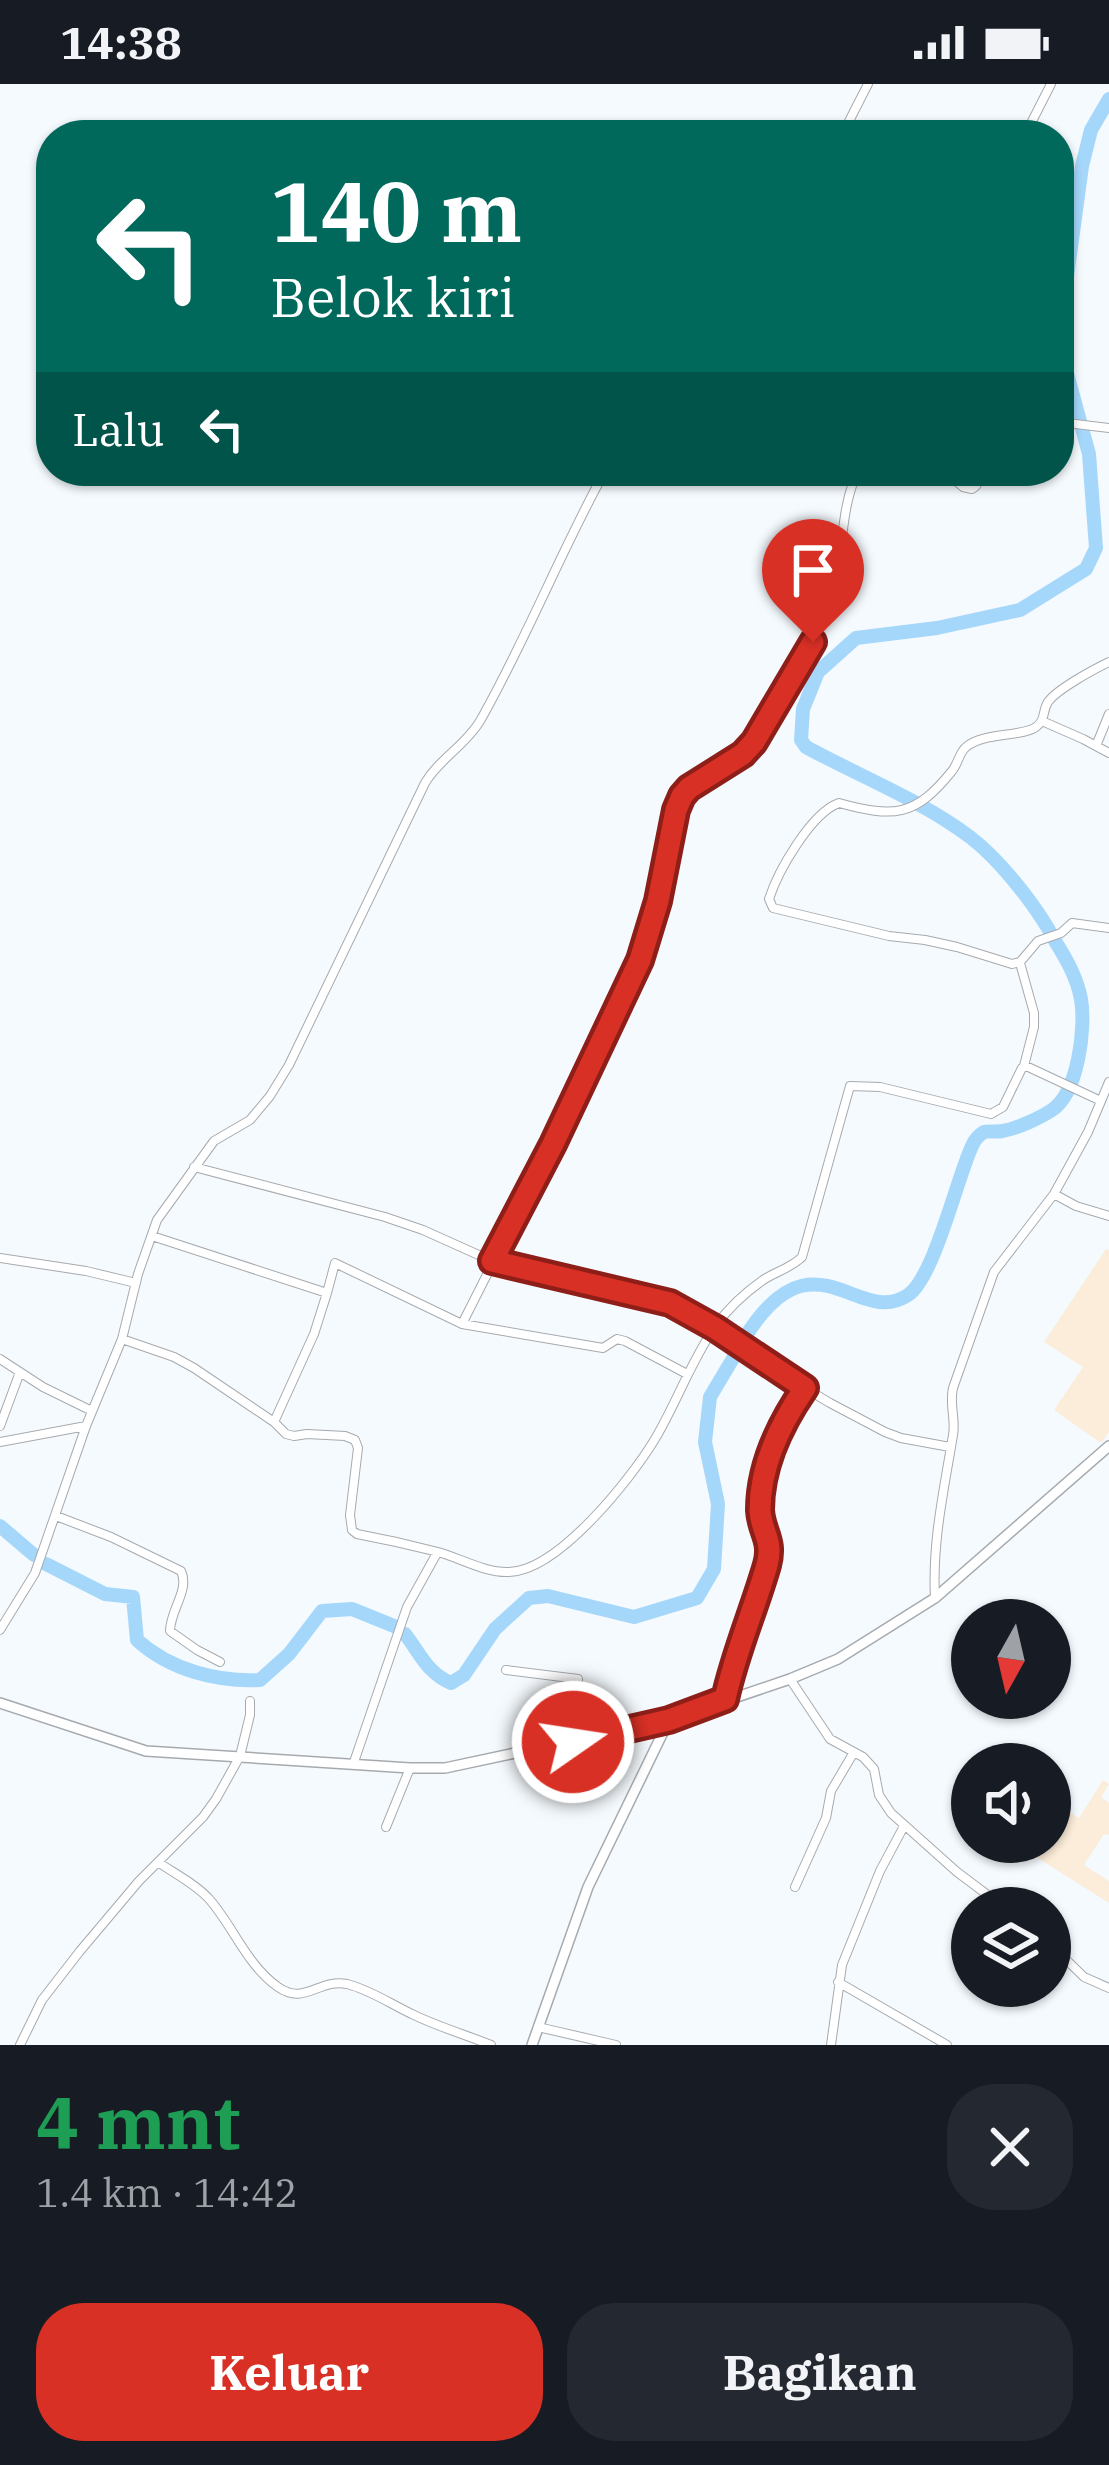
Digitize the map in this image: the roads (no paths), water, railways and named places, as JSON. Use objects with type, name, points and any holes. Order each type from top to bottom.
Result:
[{"type":"street","points":[[850,120],[868,84]]},
{"type":"street","points":[[1033,120],[1051,84]]},
{"type":"street","points":[[1074,423],[1109,428]]},
{"type":"street","points":[[0,1630],[35,1573],[122,1339],[157,1220],[214,1142],[250,1120],[289,1066],[424,783],[480,722],[597,486]]},
{"type":"street","points":[[462,1324],[640,960],[682,796],[754,742],[813,642],[833,593],[853,486]]},
{"type":"street","points":[[1109,662],[1049,700],[1042,722],[1033,730],[996,735],[968,746],[956,767],[916,807],[878,812],[833,804],[783,866],[769,899],[773,908],[889,937],[986,954],[1012,964],[1020,962],[1038,941],[1072,923],[1109,928]]},
{"type":"street","points":[[1096,746],[1109,714]]},
{"type":"street","points":[[1042,722],[1109,753]]},
{"type":"street","points":[[122,1339],[174,1357],[280,1430],[294,1436],[355,1439],[350,1515],[357,1534],[495,1570],[524,1570],[547,1560],[578,1535],[644,1456],[715,1328],[740,1299],[802,1257],[850,1087],[880,1087],[991,1114],[1003,1107],[1024,1066],[1034,1027],[1020,962]]},
{"type":"street","points":[[1024,1066],[1101,1101]]},
{"type":"street","points":[[935,1598],[936,1530],[954,1429],[951,1398],[986,1292],[1002,1261],[1054,1195],[1109,1082]]},
{"type":"street","points":[[194,1167],[385,1217],[492,1261],[646,1296],[682,1309],[805,1388],[885,1432],[950,1447]]},
{"type":"street","points":[[1054,1195],[1109,1216]]},
{"type":"street","points":[[152,1236],[327,1293]]},
{"type":"street","points":[[0,1258],[86,1270],[136,1283]]},
{"type":"street","points":[[274,1422],[314,1334],[335,1263],[462,1324],[603,1348],[617,1339],[687,1374]]},
{"type":"street","points":[[0,1359],[92,1411]]},
{"type":"street","points":[[0,1426],[20,1372]]},
{"type":"street","points":[[725,1699],[768,1562],[769,1536],[760,1517],[766,1467],[780,1428],[805,1388]]},
{"type":"street","points":[[0,1442],[86,1426]]},
{"type":"street","points":[[0,1703],[146,1751],[410,1768],[445,1768],[669,1720],[838,1659],[935,1598],[1109,1446]]},
{"type":"street","points":[[56,1516],[181,1571],[184,1582],[170,1630],[220,1662]]},
{"type":"street","points":[[354,1762],[406,1607],[438,1552]]},
{"type":"street","points":[[506,1670],[578,1679],[573,1742]]},
{"type":"street","points":[[790,1679],[830,1739],[863,1757],[874,1769],[879,1795],[904,1826],[979,1887]]},
{"type":"street","points":[[20,2045],[42,2000],[139,1881],[202,1817],[240,1756],[250,1701]]},
{"type":"street","points":[[532,2045],[588,1887],[669,1720]]},
{"type":"street","points":[[795,1887],[826,1818],[831,1791],[854,1752]]},
{"type":"street","points":[[386,1827],[410,1768]]},
{"type":"street","points":[[831,2045],[842,1966],[880,1871],[904,1826]]},
{"type":"street","points":[[158,1862],[206,1896],[256,1966],[279,1988],[296,1995],[336,1982],[358,1987],[418,2018],[491,2045]]},
{"type":"street","points":[[1071,1964],[1084,1977],[1109,1988]]},
{"type":"street","points":[[838,1982],[947,2045]]},
{"type":"street","points":[[538,2027],[616,2045]]},
{"type":"waterway","points":[[1074,225],[1091,130],[1109,99]]},
{"type":"waterway","points":[[1049,930],[1014,880],[970,837],[801,740],[803,709],[818,672],[856,638],[937,628],[1020,610],[1086,569],[1096,548],[1089,454],[1074,399]]},
{"type":"waterway","points":[[744,1339],[769,1306],[792,1289],[813,1284],[889,1302],[908,1295],[936,1249],[975,1140],[984,1132],[1021,1126],[1061,1102],[1078,1059],[1082,1011],[1074,976],[1055,941]]},
{"type":"waterway","points":[[405,1634],[430,1668],[451,1683],[464,1675],[495,1629],[529,1598],[548,1596],[634,1617],[697,1598],[714,1569],[718,1504],[705,1442],[710,1397],[738,1350]]},
{"type":"waterway","points":[[0,1526],[34,1555]]},
{"type":"waterway","points":[[46,1564],[105,1594],[133,1597],[137,1640],[179,1666],[227,1679],[260,1680],[289,1654],[322,1611],[352,1609],[394,1626]]}]
